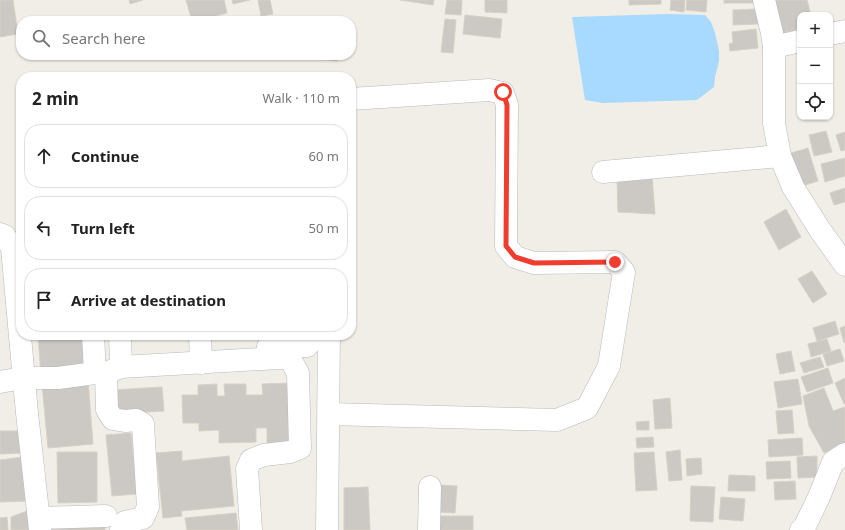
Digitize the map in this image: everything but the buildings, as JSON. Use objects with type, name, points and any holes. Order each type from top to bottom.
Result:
[{"type":"street","points":[[764,0],[774,47],[774,123],[780,156],[793,187],[820,230],[845,265]]},
{"type":"street","points":[[833,33],[845,30]]},
{"type":"street","points":[[774,47],[797,42]]},
{"type":"street","points":[[329,414],[557,420],[587,408],[609,366],[624,272],[615,262],[534,263],[515,257],[506,246],[507,105],[503,92],[489,90],[356,99]]},
{"type":"street","points":[[603,172],[780,156]]},
{"type":"street","points":[[0,234],[5,236],[12,248],[16,291]]},
{"type":"street","points":[[20,340],[40,524],[114,523],[144,518],[148,507],[143,424],[136,420],[125,421],[114,418],[107,410],[106,373],[121,367],[201,348],[307,346],[313,340]]},
{"type":"street","points":[[0,382],[24,378],[58,378],[95,373],[93,340]]},
{"type":"street","points":[[120,340],[121,367]]},
{"type":"street","points":[[327,530],[329,340]]},
{"type":"street","points":[[201,348],[290,359],[298,373],[300,448],[290,452],[264,455],[251,460],[247,469],[251,530]]},
{"type":"street","points":[[801,530],[804,528],[819,497],[833,462],[845,454]]},
{"type":"street","points":[[429,530],[430,487]]},
{"type":"water","points":[[668,14],[705,15],[711,22],[719,51],[719,61],[714,87],[697,100],[603,103],[585,100],[572,17]]},
{"type":"route","points":[[503,92],[507,105],[506,246],[515,257],[534,263],[615,262]]}]
